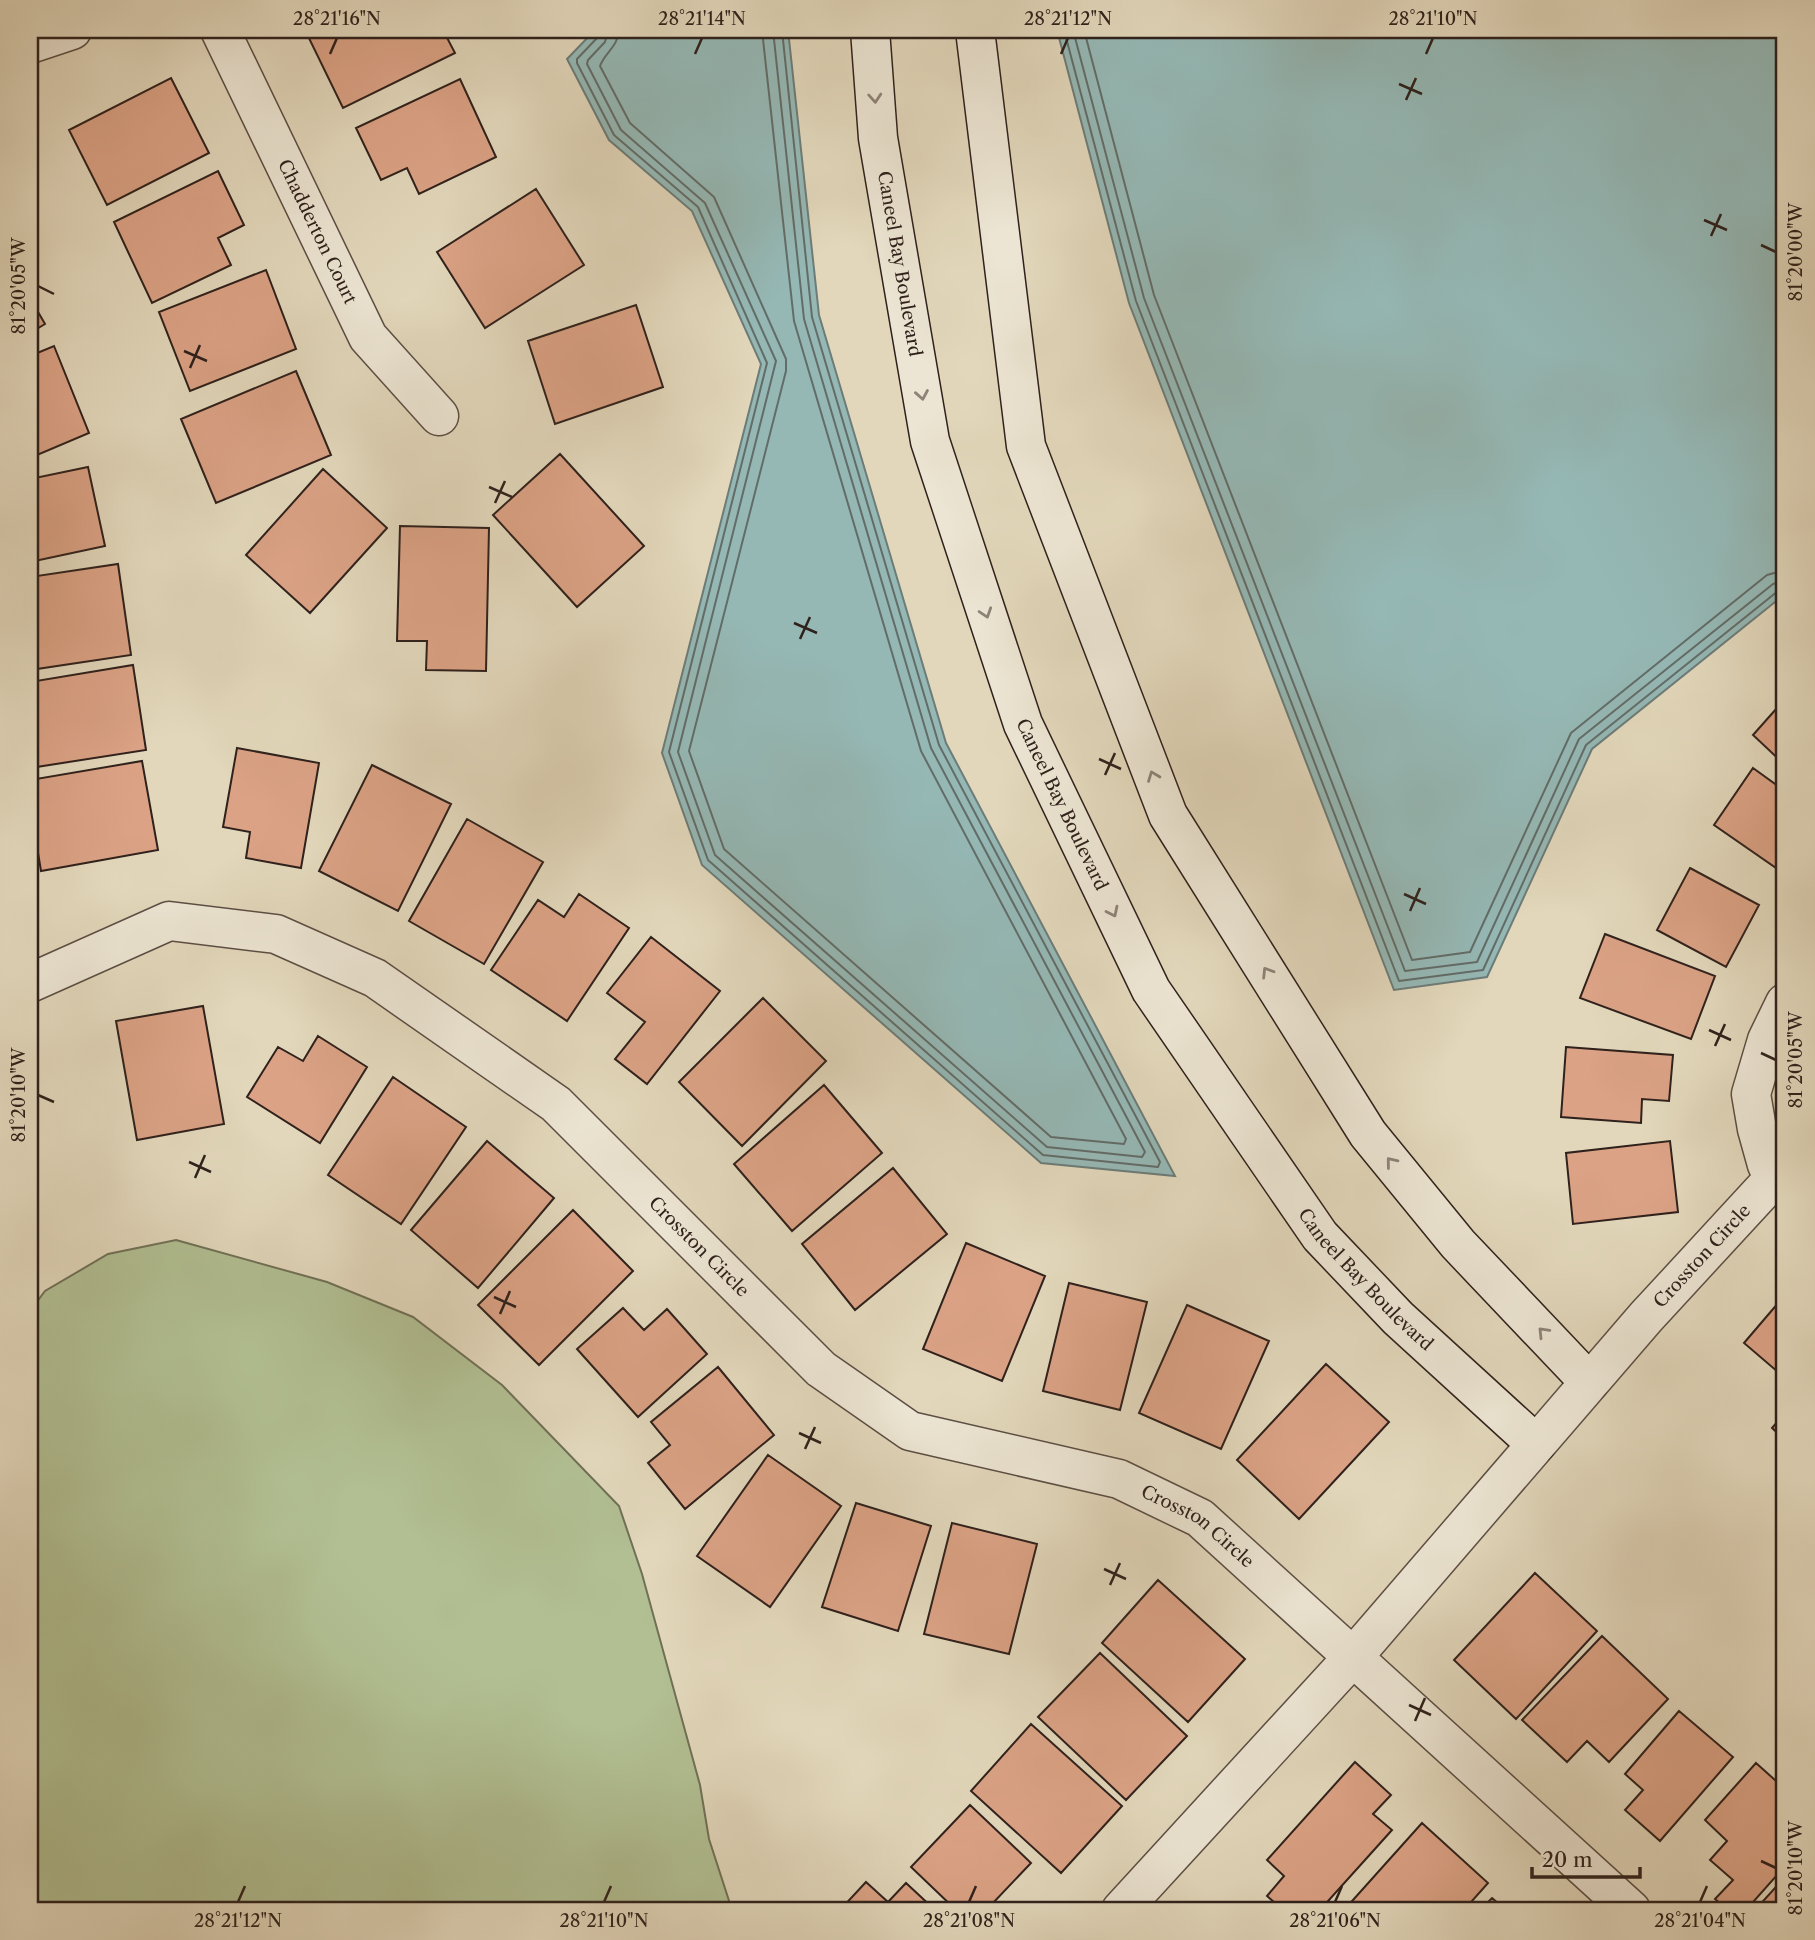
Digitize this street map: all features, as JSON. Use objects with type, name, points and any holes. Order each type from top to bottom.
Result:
[{"type":"street","points":[[30,44],[72,30]]},
{"type":"street","name":"Chadderton Court","points":[[220,30],[368,337],[439,416]]},
{"type":"street","name":"Caneel Bay Boulevard","points":[[870,30],[878,138],[930,440],[1023,724],[1151,990],[1320,1236],[1398,1318],[1536,1444]]},
{"type":"street","points":[[975,30],[1027,446],[1168,816],[1368,1134],[1458,1244],[1589,1382]]},
{"type":"street","name":"Crosston Circle","points":[[30,984],[169,921],[276,934],[375,978],[556,1104],[821,1369],[910,1432],[1119,1479],[1200,1518],[1353,1657]]},
{"type":"street","points":[[1781,1179],[1767,1165],[1751,1094],[1767,1040],[1785,1003]]},
{"type":"street","name":"Crosston Circle","points":[[1121,1910],[1353,1657],[1589,1382],[1781,1179]]},
{"type":"street","points":[[1353,1657],[1631,1910]]},
{"type":"green space","points":[[176,1240],[327,1282],[413,1317],[502,1385],[619,1506],[642,1574],[700,1785],[709,1839],[732,1910],[30,1910],[30,1311],[45,1291],[108,1254]]},
{"type":"water","points":[[595,30],[788,30],[819,315],[946,743],[1175,1176],[1041,1163],[702,865],[662,753],[761,364],[692,211],[609,140],[567,59]]},
{"type":"water","points":[[1057,30],[1785,30],[1785,594],[1592,749],[1487,977],[1394,990],[1129,303]]},
{"type":"building","points":[[305,30],[443,30],[455,53],[343,108]]},
{"type":"building","points":[[171,78],[209,153],[107,205],[69,130]]},
{"type":"building","points":[[460,79],[496,157],[419,194],[407,168],[381,180],[356,128]]},
{"type":"building","points":[[218,171],[244,225],[218,238],[231,265],[152,303],[114,222]]},
{"type":"building","points":[[536,189],[584,265],[485,328],[437,252]]},
{"type":"building","points":[[266,270],[296,349],[190,391],[159,312]]},
{"type":"building","points":[[30,298],[45,324],[30,333]]},
{"type":"building","points":[[636,305],[663,387],[555,424],[528,341]]},
{"type":"building","points":[[54,346],[89,433],[30,458],[30,356]]},
{"type":"building","points":[[296,371],[331,455],[216,503],[181,419]]},
{"type":"building","points":[[560,454],[644,546],[577,607],[493,515]]},
{"type":"building","points":[[88,467],[105,546],[30,562],[30,479]]},
{"type":"building","points":[[323,469],[387,528],[310,613],[246,555]]},
{"type":"building","points":[[400,526],[489,528],[486,671],[426,670],[427,641],[397,641]]},
{"type":"building","points":[[118,564],[131,655],[30,670],[30,577]]},
{"type":"building","points":[[133,665],[146,750],[30,768],[30,682]]},
{"type":"building","points":[[1785,699],[1785,765],[1753,735]]},
{"type":"building","points":[[237,748],[319,763],[301,868],[246,858],[250,832],[223,827]]},
{"type":"building","points":[[142,761],[158,850],[41,871],[30,804],[30,780]]},
{"type":"building","points":[[372,765],[451,804],[398,911],[319,871]]},
{"type":"building","points":[[1753,768],[1785,791],[1785,861],[1779,870],[1714,825]]},
{"type":"building","points":[[467,819],[543,862],[484,964],[409,921]]},
{"type":"building","points":[[1690,868],[1759,905],[1726,967],[1657,930]]},
{"type":"building","points":[[579,894],[629,928],[567,1021],[491,970],[538,900],[564,917]]},
{"type":"building","points":[[1605,934],[1715,976],[1691,1039],[1580,998]]},
{"type":"building","points":[[651,937],[720,991],[647,1084],[615,1059],[645,1022],[607,993]]},
{"type":"building","points":[[763,998],[826,1061],[742,1146],[679,1082]]},
{"type":"building","points":[[203,1006],[224,1124],[137,1140],[116,1021]]},
{"type":"building","points":[[318,1036],[367,1067],[320,1143],[247,1097],[278,1047],[303,1061]]},
{"type":"building","points":[[1566,1047],[1673,1055],[1669,1101],[1642,1099],[1641,1123],[1561,1117]]},
{"type":"building","points":[[393,1077],[466,1127],[401,1224],[328,1175]]},
{"type":"building","points":[[824,1085],[882,1153],[792,1231],[734,1164]]},
{"type":"building","points":[[487,1141],[554,1198],[478,1288],[411,1230]]},
{"type":"building","points":[[1670,1141],[1678,1212],[1573,1224],[1566,1153]]},
{"type":"building","points":[[893,1168],[947,1234],[855,1310],[802,1244]]},
{"type":"building","points":[[573,1210],[633,1271],[539,1365],[478,1305]]},
{"type":"building","points":[[966,1243],[1045,1276],[1002,1381],[923,1349]]},
{"type":"building","points":[[1069,1283],[1147,1302],[1120,1410],[1043,1391]]},
{"type":"building","points":[[1785,1295],[1785,1378],[1744,1343]]},
{"type":"building","points":[[1187,1305],[1269,1341],[1221,1449],[1139,1413]]},
{"type":"building","points":[[623,1308],[644,1330],[667,1309],[707,1354],[638,1417],[577,1349]]},
{"type":"building","points":[[1326,1364],[1389,1422],[1299,1519],[1237,1460]]},
{"type":"building","points":[[718,1367],[774,1435],[685,1509],[648,1463],[670,1445],[651,1422]]},
{"type":"building","points":[[1785,1413],[1785,1440],[1772,1428]]},
{"type":"building","points":[[768,1455],[841,1506],[770,1607],[697,1556]]},
{"type":"building","points":[[856,1503],[931,1526],[898,1631],[822,1607]]},
{"type":"building","points":[[952,1523],[1037,1544],[1009,1654],[924,1634]]},
{"type":"building","points":[[1535,1573],[1597,1631],[1516,1719],[1454,1660]]},
{"type":"building","points":[[1158,1580],[1245,1659],[1188,1722],[1102,1643]]},
{"type":"building","points":[[1602,1636],[1668,1699],[1609,1762],[1587,1741],[1567,1762],[1522,1720]]},
{"type":"building","points":[[1100,1653],[1187,1736],[1126,1800],[1038,1717]]},
{"type":"building","points":[[1679,1711],[1733,1757],[1660,1841],[1625,1810],[1643,1790],[1625,1774]]},
{"type":"building","points":[[1031,1724],[1122,1806],[1061,1873],[971,1791]]},
{"type":"building","points":[[1355,1762],[1391,1795],[1373,1814],[1392,1830],[1320,1910],[1283,1910],[1267,1896],[1284,1876],[1267,1860]]},
{"type":"building","points":[[1756,1763],[1785,1789],[1785,1866],[1746,1910],[1728,1910],[1715,1899],[1733,1880],[1710,1860],[1727,1841],[1705,1820]]},
{"type":"building","points":[[970,1805],[1031,1863],[992,1904],[998,1910],[956,1910],[911,1867]]},
{"type":"building","points":[[1422,1823],[1488,1883],[1464,1910],[1344,1910]]},
{"type":"building","points":[[1785,1877],[1785,1910],[1755,1910]]},
{"type":"building","points":[[866,1882],[888,1902],[906,1883],[935,1910],[840,1910]]},
{"type":"building","points":[[1492,1898],[1506,1910],[1480,1910]]}]
